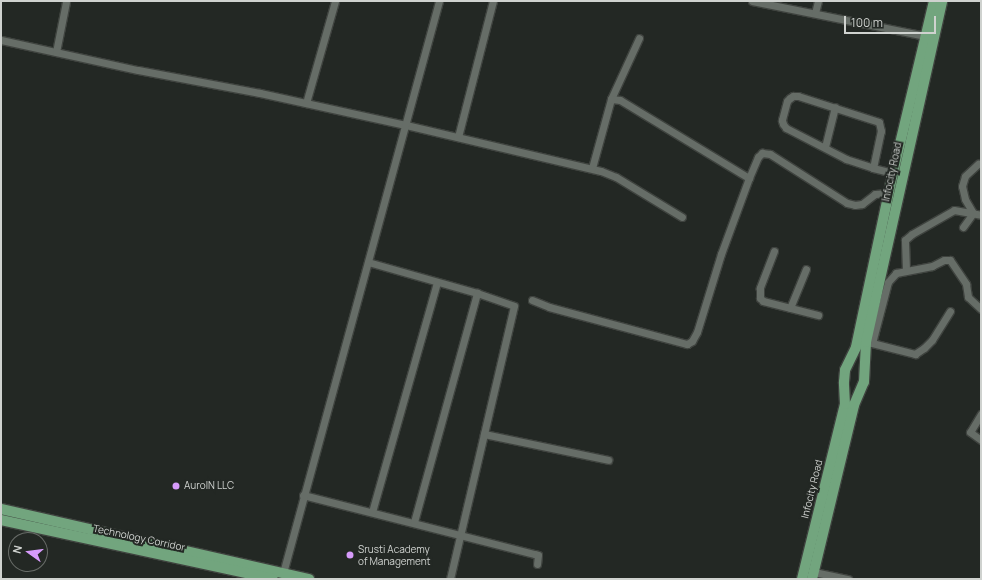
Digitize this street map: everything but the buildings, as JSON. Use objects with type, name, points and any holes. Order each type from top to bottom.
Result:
[{"type":"main road","name":"Infocity Road","points":[[813,576],[849,404],[844,382],[845,370],[865,345],[918,89],[926,36],[934,1]]},
{"type":"main road","name":"Infocity Road","points":[[802,579],[849,404],[864,382],[866,359],[865,345],[893,173],[942,1]]},
{"type":"main road","points":[[1,509],[309,579]]},
{"type":"main road","name":"Technology Corridor","points":[[1,520],[273,579]]},
{"type":"street","points":[[56,52],[65,1]]},
{"type":"street","points":[[306,103],[335,1]]},
{"type":"street","points":[[283,573],[439,1]]},
{"type":"street","points":[[458,137],[493,1]]},
{"type":"street","points":[[752,1],[926,36]]},
{"type":"street","points":[[815,14],[818,1]]},
{"type":"street","points":[[592,168],[611,100],[639,38]]},
{"type":"street","points":[[1,40],[306,103],[592,168],[616,177],[682,217]]},
{"type":"street","points":[[873,168],[881,131],[879,122],[798,96],[792,96],[787,101],[783,124],[846,158],[873,168],[893,173]]},
{"type":"street","points":[[611,100],[620,100],[749,178]]},
{"type":"street","points":[[825,147],[835,107]]},
{"type":"street","points":[[532,300],[549,307],[687,344],[692,341],[697,332],[721,254],[758,157],[766,152],[800,171],[847,203],[855,205],[862,204],[875,194],[889,193]]},
{"type":"street","points":[[973,213],[965,199],[962,186],[965,176],[978,164]]},
{"type":"street","points":[[906,270],[905,240],[912,234],[954,210],[981,215]]},
{"type":"street","points":[[963,227],[973,213]]},
{"type":"street","points":[[774,251],[759,294],[763,300],[818,315]]},
{"type":"street","points":[[950,310],[932,340],[915,354],[865,345],[888,282],[896,272],[932,266],[944,260],[950,260],[966,284],[968,297],[981,309]]},
{"type":"street","points":[[368,262],[477,293],[514,306],[450,579]]},
{"type":"street","points":[[790,308],[806,269]]},
{"type":"street","points":[[372,512],[437,282]]},
{"type":"street","points":[[414,522],[477,293]]},
{"type":"street","points":[[981,414],[970,432],[981,440]]},
{"type":"street","points":[[484,434],[608,460]]},
{"type":"street","points":[[304,495],[535,554],[538,555],[537,564]]},
{"type":"street","points":[[813,576],[848,579]]},
{"type":"place","name":"AuroIN LLC","points":[[176,486]]},
{"type":"place","name":"Srusti Academy of Management","points":[[350,555]]}]
